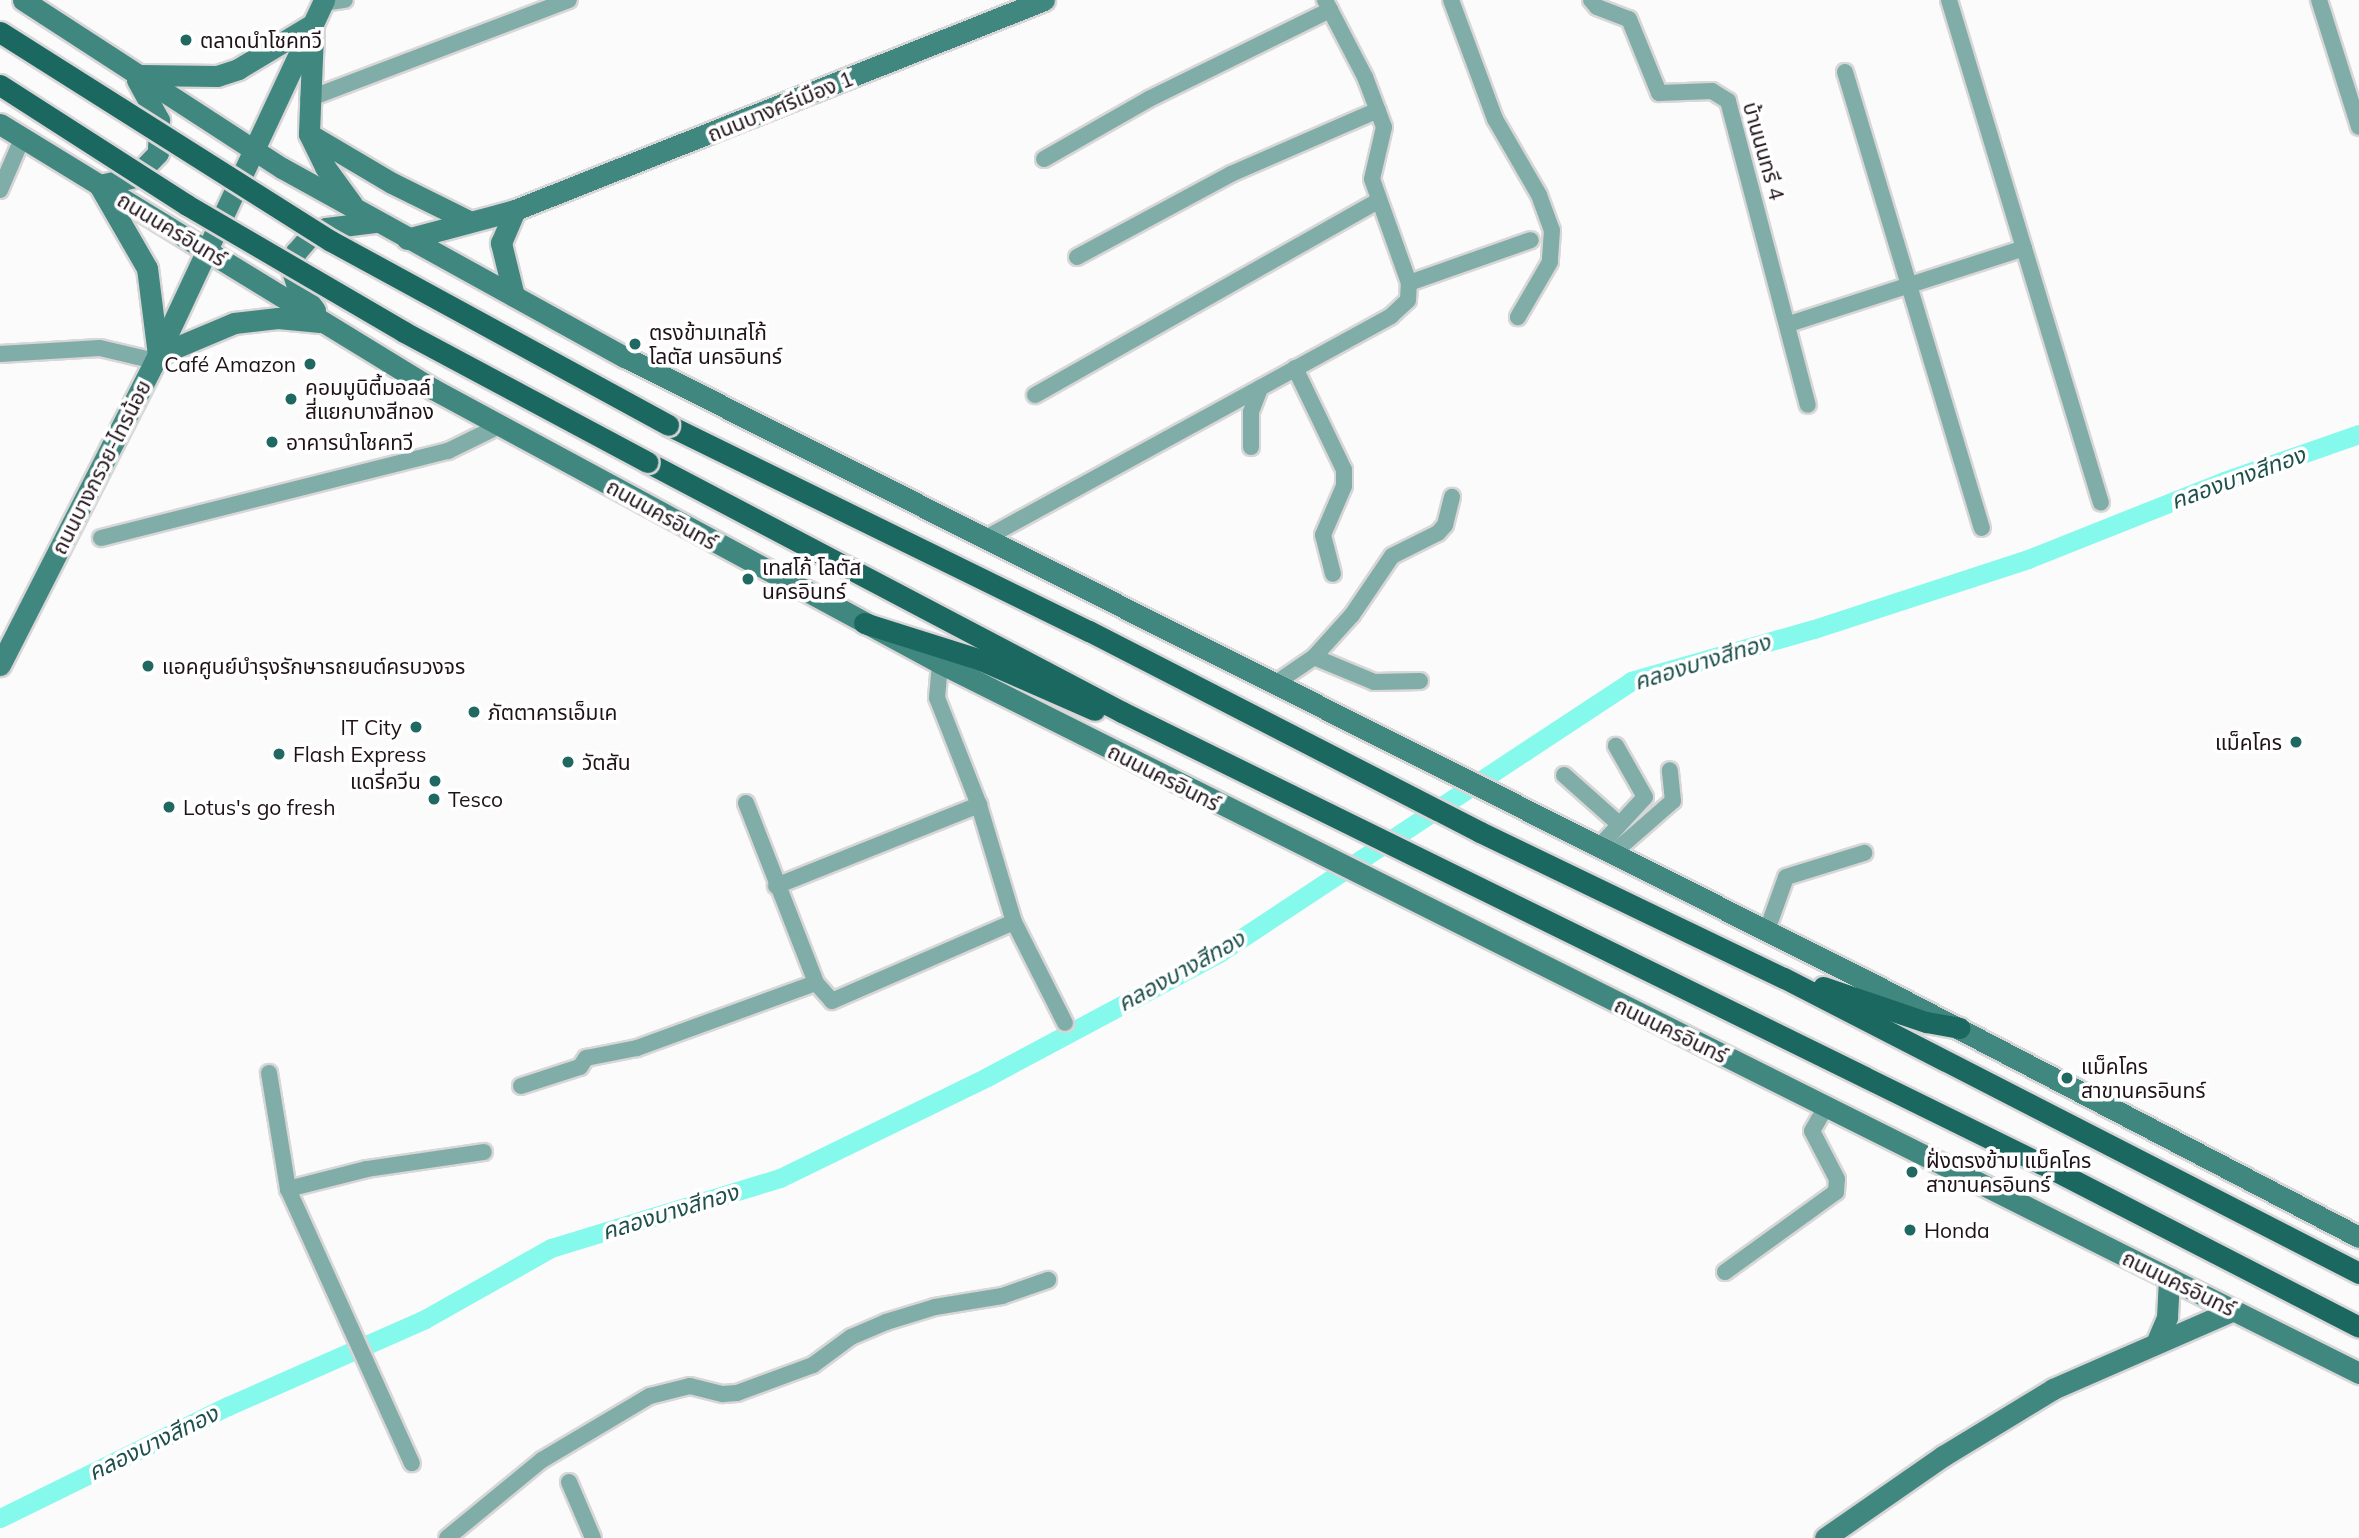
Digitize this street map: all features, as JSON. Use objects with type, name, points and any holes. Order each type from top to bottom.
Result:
[{"type":"main road","points":[[23,0],[135,75],[366,217],[514,296],[984,539],[1959,1028],[2359,1237]]},
{"type":"main road","name":"ถนนบางศรีเมือง 1","points":[[407,239],[515,210],[1044,0]]},
{"type":"main road","name":"ถนนบางกรวย-ไทรน้อย","points":[[0,665],[157,358],[257,151],[323,2]]},
{"type":"main road","points":[[135,75],[217,76],[238,69],[313,24]]},
{"type":"main road","points":[[313,24],[308,99],[309,134],[325,167],[366,217]]},
{"type":"main road","points":[[0,32],[331,241],[668,425],[1480,832],[1784,978],[2359,1273]]},
{"type":"main road","points":[[135,75],[159,120],[158,153],[135,177],[99,185],[137,243],[147,268],[157,358],[241,322],[278,318],[325,323]]},
{"type":"main road","name":"ถนนนครอินทร์","points":[[0,85],[187,205],[380,318],[647,462],[1122,712],[1442,872],[2042,1164],[2359,1327]]},
{"type":"main road","name":"ถนนนครอินทร์","points":[[0,124],[325,323],[501,425],[864,623],[1304,848],[2359,1373]]},
{"type":"main road","points":[[309,134],[392,183],[469,221]]},
{"type":"main road","points":[[514,296],[500,243],[515,210]]},
{"type":"main road","points":[[325,323],[297,286],[291,267],[296,252],[309,237],[326,228],[366,217]]},
{"type":"main road","points":[[864,623],[981,660],[1097,711],[1122,712]]},
{"type":"main road","points":[[1784,978],[1832,989],[1926,1022],[1959,1028]]},
{"type":"main road","points":[[2157,1341],[2167,1317],[2169,1278]]},
{"type":"main road","points":[[1825,1538],[1994,1422],[2102,1364],[2234,1310]]},
{"type":"street","points":[[323,2],[345,0]]},
{"type":"street","points":[[308,99],[569,0]]},
{"type":"street","points":[[1451,0],[1495,119],[1539,195],[1552,230],[1550,262],[1518,317]]},
{"type":"street","name":"บ้านนนทรี 4","points":[[1591,0],[1597,7],[1629,19],[1659,93],[1712,92],[1728,101],[1808,404]]},
{"type":"street","points":[[1949,0],[2101,503]]},
{"type":"street","points":[[2319,0],[2359,127]]},
{"type":"street","points":[[1044,159],[1149,99],[1327,5],[1378,110],[1383,138],[1372,179],[1410,288]]},
{"type":"street","points":[[1845,72],[1906,287],[1982,528]]},
{"type":"street","points":[[1077,257],[1231,174],[1378,110]]},
{"type":"street","points":[[0,190],[22,139]]},
{"type":"street","points":[[1035,395],[1378,201]]},
{"type":"street","points":[[984,539],[1391,316],[1410,288],[1531,240]]},
{"type":"street","points":[[1788,324],[2024,248]]},
{"type":"street","points":[[0,354],[100,348],[157,358]]},
{"type":"street","points":[[1295,368],[1344,470],[1344,486],[1323,535],[1333,574]]},
{"type":"street","points":[[1251,447],[1251,412],[1260,388]]},
{"type":"street","points":[[101,538],[448,451],[501,425]]},
{"type":"street","points":[[1273,685],[1314,657],[1352,615],[1392,556],[1445,525],[1452,497]]},
{"type":"street","points":[[1314,657],[1374,682],[1396,685],[1420,681]]},
{"type":"street","points":[[940,663],[937,698],[979,805],[1014,922],[1065,1023]]},
{"type":"street","points":[[1604,852],[1619,824],[1645,797],[1616,746]]},
{"type":"street","points":[[1604,852],[1673,801],[1670,770]]},
{"type":"street","points":[[1564,775],[1619,824]]},
{"type":"street","points":[[746,803],[776,887],[816,983],[826,998],[838,1002],[1014,922]]},
{"type":"street","points":[[776,887],[979,805]]},
{"type":"street","points":[[1766,933],[1786,877],[1864,853]]},
{"type":"street","points":[[522,1086],[580,1066],[586,1058],[637,1048],[816,983]]},
{"type":"street","points":[[269,1073],[288,1189],[353,1333],[366,1354],[412,1463]]},
{"type":"street","points":[[1725,1272],[1836,1192],[1837,1179],[1812,1131],[1826,1107]]},
{"type":"street","points":[[288,1189],[367,1169],[484,1152]]},
{"type":"street","points":[[447,1538],[542,1460],[650,1396],[690,1386],[723,1394],[737,1393],[813,1365],[852,1337],[886,1322],[935,1307],[1002,1296],[1048,1280]]},
{"type":"street","points":[[569,1482],[593,1538]]},
{"type":"waterway","name":"คลองบางสีทอง","points":[[0,1518],[228,1406],[425,1319],[551,1248],[780,1178],[987,1077],[1219,953],[1631,681],[1814,629],[2028,559],[2224,481],[2359,434]]},
{"type":"place","name":"ตลาดนำโชคทวี","points":[[186,40]]},
{"type":"place","name":"ตรงข้ามเทสโก้ โลตัส นครอินทร์","points":[[635,344]]},
{"type":"place","name":"Café Amazon","points":[[310,364]]},
{"type":"place","name":"คอมมูนิตี้มอลล์ สี่แยกบางสีทอง","points":[[291,399]]},
{"type":"place","name":"อาคารนำโชคทวี","points":[[272,442]]},
{"type":"place","name":"เทสโก้ โลตัส นครอินทร์","points":[[748,579]]},
{"type":"place","name":"แอคศูนย์บำรุงรักษารถยนต์ครบวงจร","points":[[148,666]]},
{"type":"place","name":"ภัตตาคารเอ็มเค","points":[[474,712]]},
{"type":"place","name":"IT City","points":[[416,727]]},
{"type":"place","name":"แม็คโคร","points":[[2296,742]]},
{"type":"place","name":"Flash Express","points":[[279,754]]},
{"type":"place","name":"วัตสัน","points":[[568,762]]},
{"type":"place","name":"แดรี่ควีน","points":[[435,781]]},
{"type":"place","name":"Tesco","points":[[434,799]]},
{"type":"place","name":"Lotus's go fresh","points":[[169,807]]},
{"type":"place","name":"แม็คโคร สาขานครอินทร์","points":[[2067,1078]]},
{"type":"place","name":"ฝั่งตรงข้าม แม็คโคร สาขานครอินทร์","points":[[1912,1172]]},
{"type":"place","name":"Honda","points":[[1910,1230]]}]
